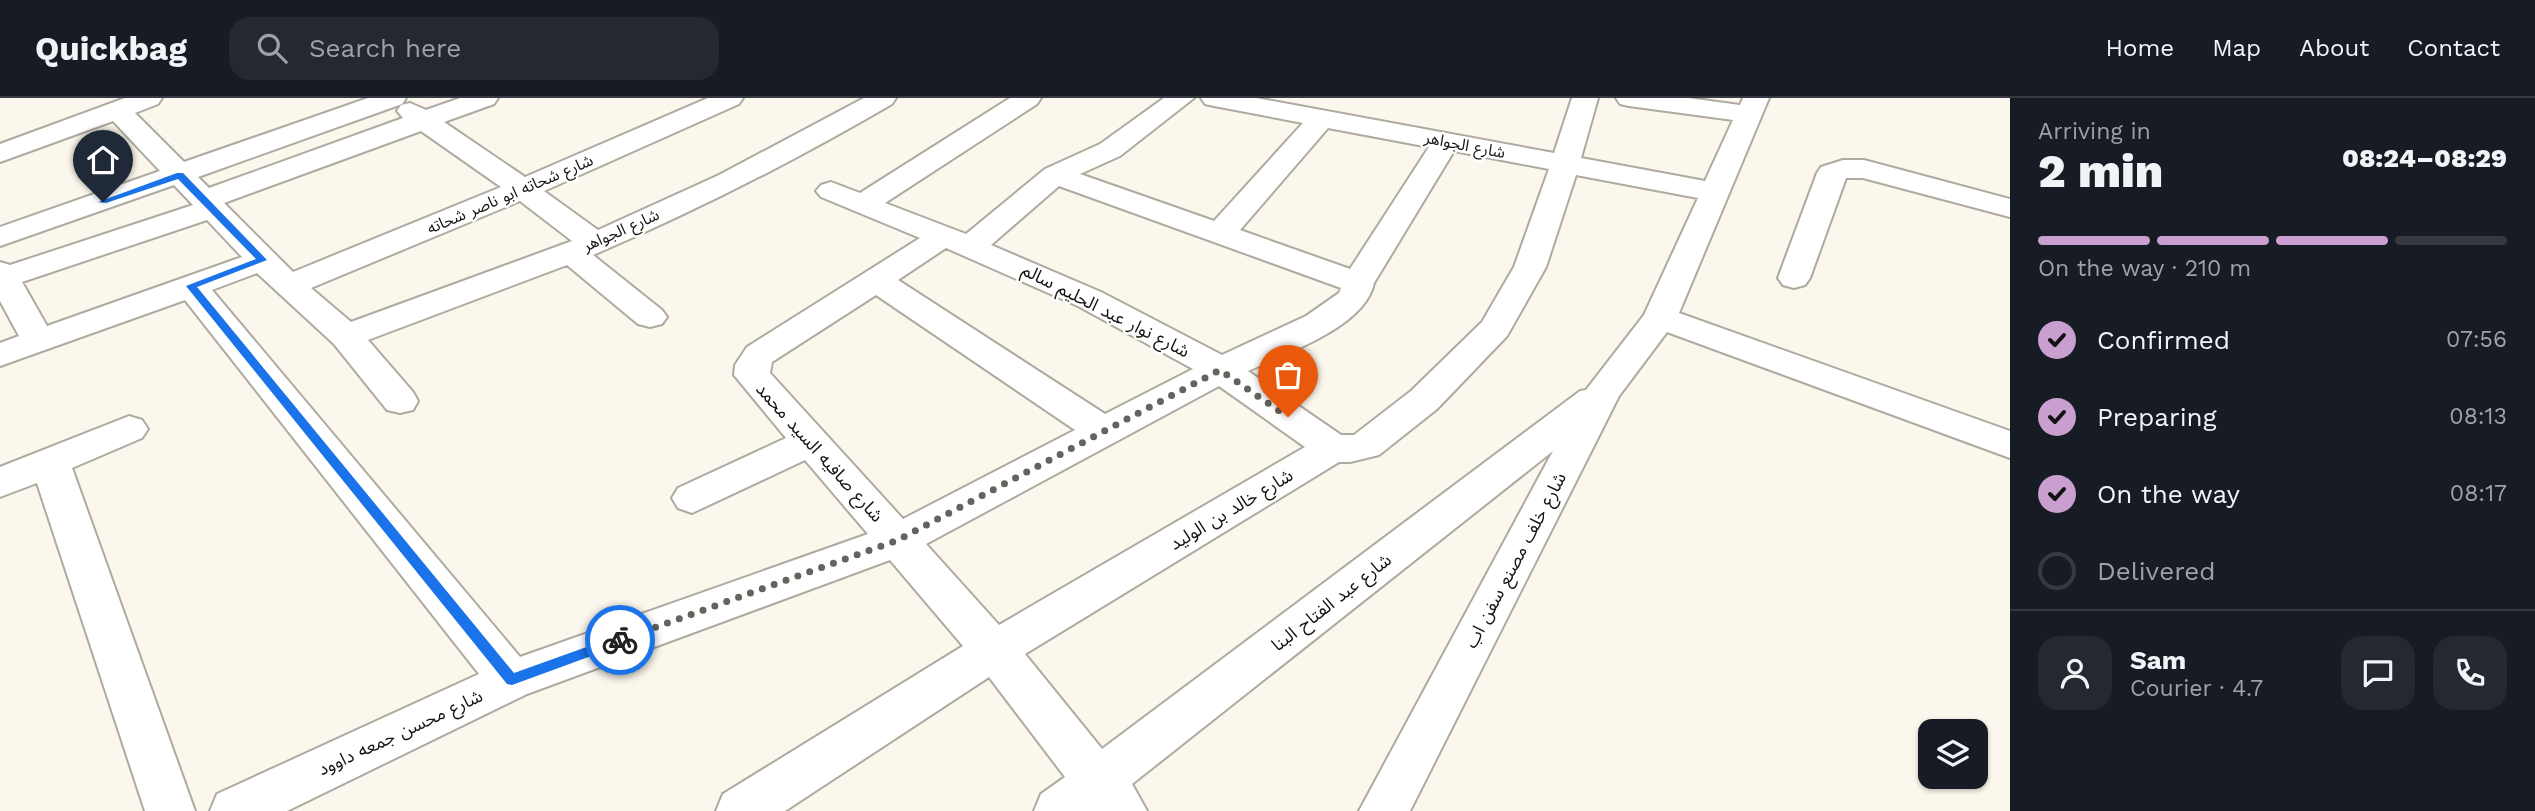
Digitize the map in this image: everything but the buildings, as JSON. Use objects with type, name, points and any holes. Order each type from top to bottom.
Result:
[{"type":"street","points":[[0,154],[149,98]]},
{"type":"street","points":[[0,237],[392,98],[523,189],[650,317]]},
{"type":"street","points":[[39,341],[2,275],[208,204],[485,98]]},
{"type":"street","points":[[671,98],[698,112]]},
{"type":"street","name":"شارع شحاته ابو ناصر شحاته","points":[[288,286],[523,189],[730,98]]},
{"type":"street","name":"شارع الجواهر","points":[[346,336],[582,247],[753,169],[821,135],[883,98]]},
{"type":"street","points":[[862,205],[1028,98]]},
{"type":"street","name":"شارع صافيه السيد محمد","points":[[1110,796],[994,650],[758,383],[752,375],[753,365],[759,355],[876,280],[958,241],[1055,175],[1110,150],[1181,98]]},
{"type":"street","name":"شارع الجواهر","points":[[1214,98],[1715,192]]},
{"type":"street","name":"شارع خالد بن الوليد","points":[[741,811],[994,650],[1333,448],[1365,446],[1424,400],[1495,328],[1530,267],[1550,213],[1585,98]]},
{"type":"street","points":[[1629,98],[1752,106]]},
{"type":"street","name":"شارع خلف مصنع سفن اب","points":[[1384,811],[1603,392],[1660,318],[1752,106]]},
{"type":"street","points":[[117,110],[288,286],[346,336],[400,401]]},
{"type":"street","points":[[1220,234],[1322,118]]},
{"type":"street","name":"شارع محسن جمعه داوود","points":[[235,811],[512,680],[898,540],[1102,430],[1318,324],[1344,307],[1355,296],[1358,284],[1446,142]]},
{"type":"street","points":[[1794,278],[1831,173],[1843,169],[1864,169],[2010,208]]},
{"type":"street","points":[[1055,175],[1358,284]]},
{"type":"street","name":"شارع نوار عبد الحليم سالم","points":[[831,191],[1036,273],[1159,335],[1220,370],[1333,448]]},
{"type":"street","points":[[0,355],[263,260]]},
{"type":"street","points":[[876,280],[1102,430]]},
{"type":"street","points":[[191,286],[512,680]]},
{"type":"street","points":[[1660,318],[2010,445]]},
{"type":"street","name":"شارع عبد الفتاح البنا","points":[[1059,811],[1110,796],[1603,392]]},
{"type":"street","points":[[0,483],[129,429]]},
{"type":"street","points":[[692,498],[810,442]]},
{"type":"street","points":[[50,462],[170,811]]},
{"type":"way so far","points":[[620,640],[898,540],[1220,370],[1288,417]]},
{"type":"route","points":[[103,202],[180,175],[263,260],[191,286],[512,680],[620,640]]}]
